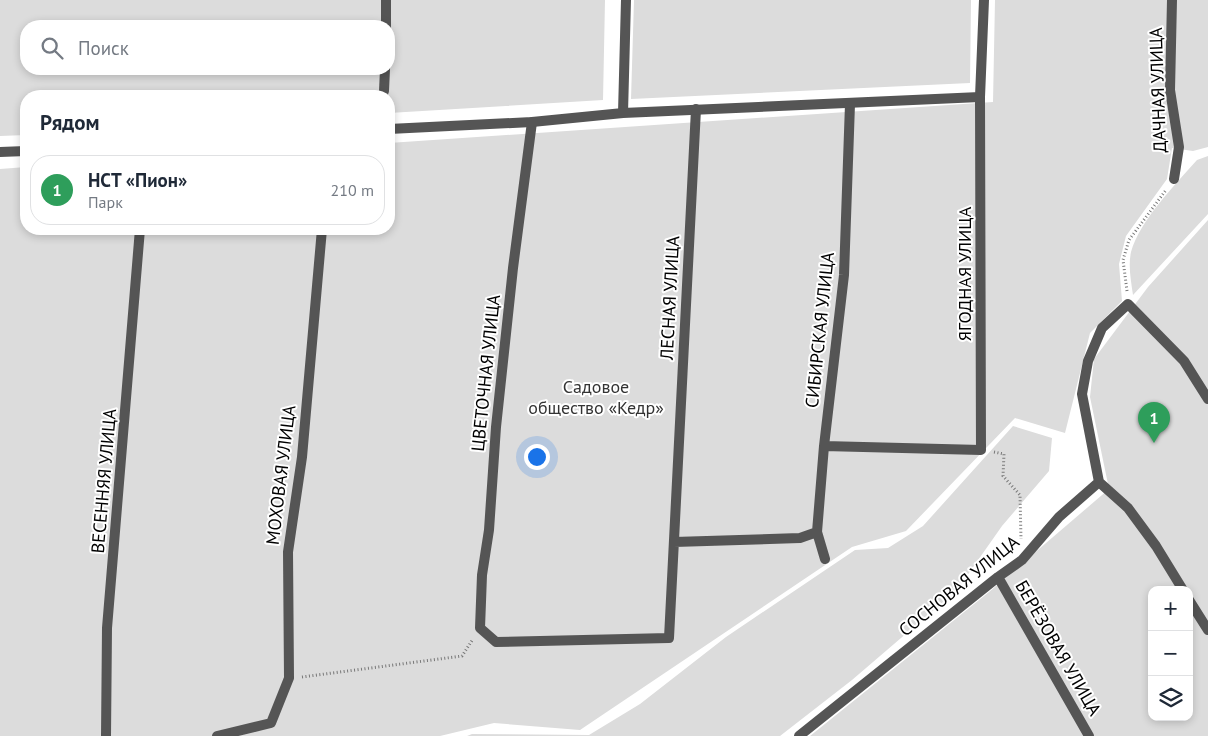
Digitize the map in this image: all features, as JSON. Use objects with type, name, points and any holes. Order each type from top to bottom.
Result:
[{"type":"street","points":[[386,0],[386,20]]},
{"type":"street","points":[[623,112],[626,0]]},
{"type":"street","name":"ЯГОДНАЯ УЛИЦА","points":[[982,450],[980,97],[984,0]]},
{"type":"street","name":"ДАЧНАЯ УЛИЦА","points":[[1172,0],[1170,90],[1179,147],[1174,179]]},
{"type":"street","points":[[384,90],[385,75]]},
{"type":"street","points":[[395,129],[532,122],[623,112],[850,104],[980,97]]},
{"type":"street","name":"СИБИРСКАЯ УЛИЦА","points":[[825,559],[817,532],[824,446],[844,276],[850,104]]},
{"type":"street","name":"ЛЕСНАЯ УЛИЦА","points":[[480,628],[496,642],[669,638],[696,109]]},
{"type":"street","name":"ЦВЕТОЧНАЯ УЛИЦА","points":[[480,628],[482,575],[489,530],[496,427],[513,268],[532,122]]},
{"type":"street","points":[[0,152],[20,151]]},
{"type":"street","name":"ВЕСЕННЯЯ УЛИЦА","points":[[106,736],[107,628],[140,235]]},
{"type":"street","name":"МОХОВАЯ УЛИЦА","points":[[217,736],[272,723],[289,678],[288,552],[302,457],[321,235]]},
{"type":"street","points":[[1181,586],[1156,546],[1128,508],[1099,482],[1082,394],[1088,361],[1102,328],[1128,304],[1184,361],[1208,399]]},
{"type":"street","points":[[824,446],[982,450]]},
{"type":"street","name":"СОСНОВАЯ УЛИЦА","points":[[799,736],[998,577],[1022,560],[1059,517],[1099,482]]},
{"type":"street","points":[[674,542],[800,538],[817,532]]},
{"type":"street","name":"БЕРЁЗОВАЯ УЛИЦА","points":[[998,577],[1089,736]]},
{"type":"street","points":[[1193,606],[1208,630]]},
{"type":"path","points":[[1128,304],[1123,260],[1129,240],[1174,179]]},
{"type":"path","points":[[982,450],[1004,454],[1003,476],[1020,495],[1022,560]]},
{"type":"path","points":[[289,678],[462,656],[480,628]]},
{"type":"green space","points":[[0,0],[605,0],[603,100],[395,113],[395,90],[20,90],[20,135],[0,136]]},
{"type":"green space","points":[[634,0],[971,0],[970,83],[631,99]]},
{"type":"green space","name":"Садовое общество «Кедр»","points":[[995,0],[1208,0],[1208,147],[1193,151],[1172,148],[1167,179],[1126,236],[1119,264],[1122,301],[1090,333],[1065,433],[1015,418],[906,531],[852,547],[580,730],[494,723],[440,736],[0,736],[0,169],[20,167],[20,235],[395,235],[395,143],[993,102]]},
{"type":"green space","points":[[1208,156],[1208,214],[1133,295],[1130,257],[1142,228],[1159,203],[1197,160]]},
{"type":"green space","points":[[1208,220],[1208,736],[810,736],[989,592],[1109,489],[1090,397],[1094,359],[1148,287]]},
{"type":"green space","points":[[1013,426],[1052,438],[1049,471],[1002,526],[957,590],[852,680],[780,736],[467,736],[472,734],[589,735],[640,704],[726,637],[855,550],[888,548],[923,526]]},
{"type":"place","name":"НСТ «Пион»","points":[[1154,443]]}]
